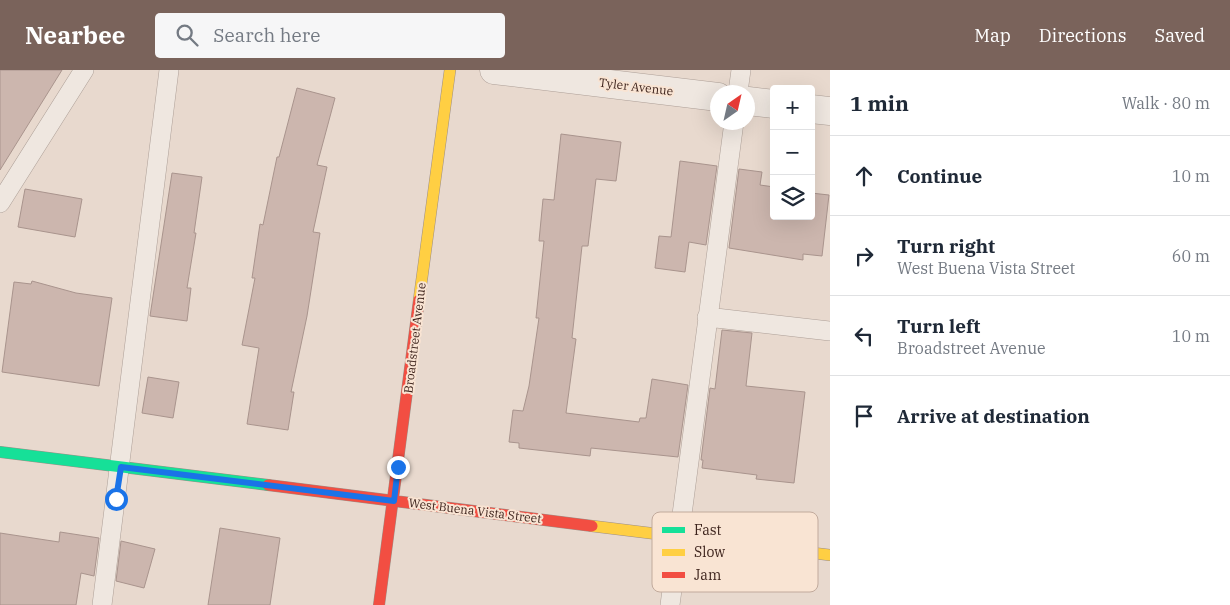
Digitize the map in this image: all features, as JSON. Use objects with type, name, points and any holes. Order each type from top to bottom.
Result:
[{"type":"street","name":"Broadstreet Avenue","points":[[379,605],[450,70]]},
{"type":"street","name":"Tyler Avenue","points":[[494,70],[710,96]]},
{"type":"street","points":[[755,102],[770,104]]},
{"type":"street","points":[[815,109],[830,111]]},
{"type":"street","name":"West Buena Vista Street","points":[[0,452],[652,533]]},
{"type":"lane","points":[[0,203],[84,70]]},
{"type":"lane","points":[[102,605],[121,467],[169,70]]},
{"type":"lane","points":[[739,85],[741,70]]},
{"type":"lane","points":[[681,512],[733,130]]},
{"type":"lane","points":[[708,317],[830,332]]},
{"type":"lane","points":[[670,605],[672,592]]},
{"type":"building","points":[[0,70],[62,70],[0,170]]},
{"type":"building","points":[[297,88],[335,98],[317,165],[327,167],[313,232],[320,233],[307,316],[291,392],[294,392],[288,430],[247,424],[259,348],[242,345],[255,278],[252,278],[260,224],[263,225],[277,157],[279,157]]},
{"type":"building","points":[[561,134],[621,142],[616,181],[596,179],[588,246],[582,246],[572,338],[576,339],[566,413],[639,422],[640,418],[646,418],[652,379],[688,385],[678,457],[591,448],[590,456],[519,448],[519,443],[509,442],[513,410],[523,411],[529,386],[539,318],[536,318],[544,241],[539,241],[543,199],[554,200]]},
{"type":"building","points":[[680,161],[717,166],[706,245],[689,242],[685,272],[655,268],[659,236],[671,237]]},
{"type":"building","points":[[739,169],[762,172],[760,185],[770,186],[770,220],[815,220],[815,193],[829,195],[822,256],[803,254],[803,260],[729,248]]},
{"type":"building","points":[[172,173],[202,177],[194,233],[196,233],[187,288],[191,288],[187,321],[150,316]]},
{"type":"building","points":[[25,189],[82,199],[75,237],[18,227]]},
{"type":"building","points":[[32,281],[76,293],[112,298],[99,386],[2,372],[14,282],[31,284]]},
{"type":"building","points":[[722,330],[752,333],[746,386],[805,392],[794,483],[756,479],[757,475],[702,468],[703,460],[701,460],[710,388],[715,389]]},
{"type":"building","points":[[148,377],[179,382],[173,418],[142,413]]},
{"type":"building","points":[[220,528],[280,538],[270,605],[208,605]]},
{"type":"building","points":[[60,532],[99,538],[94,576],[81,573],[76,605],[0,605],[0,533],[59,542]]},
{"type":"building","points":[[121,541],[155,549],[144,588],[116,581]]},
{"type":"traffic: fast","points":[[0,452],[268,485]]},
{"type":"traffic: slow","points":[[419,300],[450,70]]},
{"type":"traffic: slow","points":[[592,526],[652,533]]},
{"type":"traffic: slow","points":[[818,554],[830,555]]},
{"type":"traffic: jam","points":[[379,605],[419,300]]},
{"type":"traffic: jam","points":[[268,485],[592,526]]},
{"type":"route","points":[[116,499],[121,467],[394,501],[398,467]]}]
